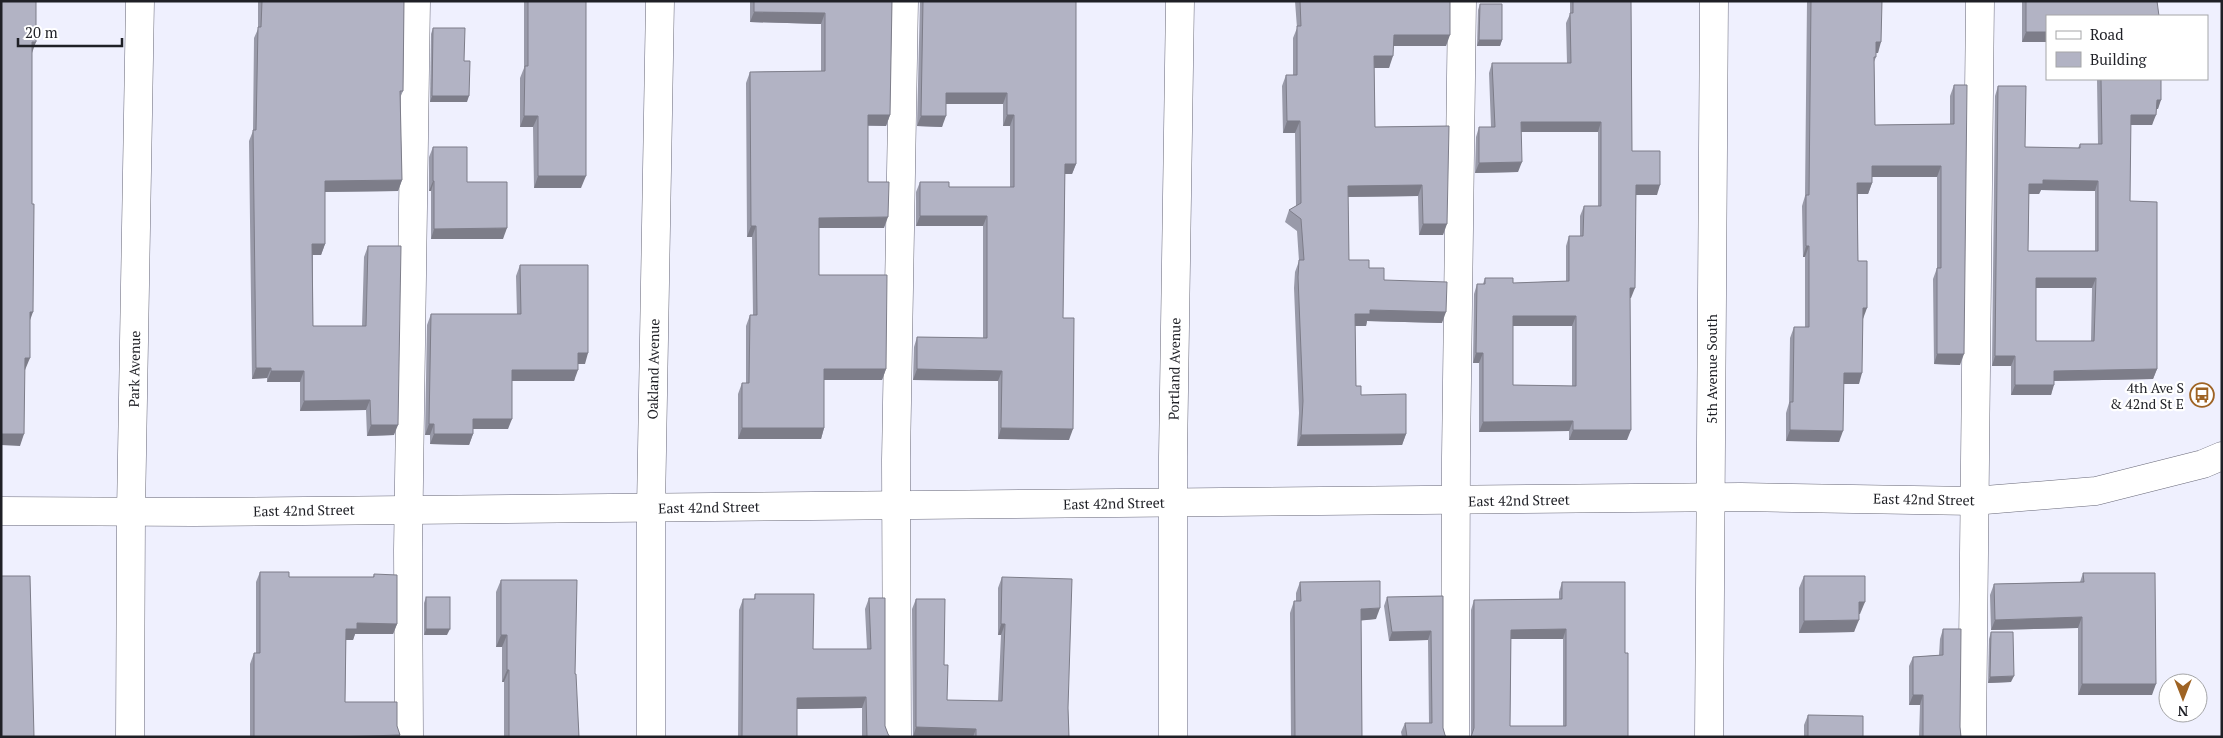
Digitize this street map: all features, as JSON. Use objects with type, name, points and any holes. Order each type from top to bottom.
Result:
[{"type":"street","name":"Park Avenue","points":[[130,737],[131,512],[140,1]]},
{"type":"street","points":[[409,737],[416,1]]},
{"type":"street","name":"Oakland Avenue","points":[[651,737],[651,508],[660,1]]},
{"type":"street","points":[[897,737],[896,505],[904,1]]},
{"type":"street","name":"Portland Avenue","points":[[1173,737],[1173,502],[1180,1]]},
{"type":"street","points":[[1455,737],[1455,553],[1458,501],[1456,457],[1462,1]]},
{"type":"street","name":"5th Avenue South","points":[[1709,737],[1714,1]]},
{"type":"street","points":[[1972,737],[1980,1]]},
{"type":"street","name":"East 42nd Street","points":[[1,511],[131,512],[1710,498],[1974,501],[2096,491],[2203,464],[2222,456]]},
{"type":"building","points":[[1,1],[36,1],[36,42],[32,42],[33,312],[30,312],[30,358],[25,358],[24,434],[1,434]]},
{"type":"building","points":[[262,1],[404,1],[403,91],[400,91],[402,180],[325,181],[325,244],[312,244],[313,326],[366,326],[368,246],[401,246],[398,425],[371,425],[370,400],[304,401],[304,371],[271,371],[271,368],[256,368],[253,130],[256,130],[258,27],[261,27]]},
{"type":"building","points":[[528,1],[586,1],[586,176],[538,176],[538,116],[524,116],[525,66],[528,66]]},
{"type":"building","points":[[754,1],[892,1],[890,115],[868,115],[868,182],[889,182],[888,217],[819,218],[819,275],[887,275],[886,369],[824,369],[824,428],[742,428],[742,383],[749,383],[750,315],[757,315],[756,226],[751,226],[750,72],[825,71],[825,13],[754,12]]},
{"type":"building","points":[[923,1],[1076,1],[1076,164],[1065,164],[1063,318],[1074,318],[1073,429],[1001,428],[1002,371],[917,369],[917,337],[987,338],[987,216],[920,216],[920,182],[949,182],[949,187],[1014,187],[1014,115],[1007,115],[1007,93],[946,93],[946,116],[921,116]]},
{"type":"building","points":[[1300,1],[1450,1],[1450,35],[1394,35],[1393,56],[1374,56],[1375,127],[1449,126],[1447,224],[1423,224],[1422,185],[1348,186],[1349,260],[1369,260],[1369,268],[1384,268],[1384,280],[1447,282],[1446,312],[1370,310],[1370,314],[1355,314],[1356,386],[1361,386],[1361,395],[1406,394],[1406,434],[1301,435],[1303,401],[1298,277],[1299,260],[1304,260],[1301,219],[1289,210],[1301,203],[1300,121],[1287,121],[1286,75],[1297,75],[1297,26],[1301,26]]},
{"type":"building","points":[[1573,1],[1631,1],[1632,151],[1660,151],[1660,185],[1636,185],[1635,288],[1630,288],[1631,430],[1573,430],[1573,421],[1483,422],[1483,353],[1476,353],[1477,284],[1485,284],[1485,278],[1513,278],[1513,283],[1569,281],[1569,236],[1583,236],[1584,206],[1601,206],[1601,122],[1521,122],[1522,162],[1479,163],[1479,127],[1495,127],[1492,63],[1571,63],[1570,13],[1573,13]],"holes":[[[1513,316],[1576,316],[1576,386],[1513,385]]]},
{"type":"building","points":[[1811,1],[1882,1],[1881,42],[1876,42],[1876,57],[1874,57],[1875,125],[1954,124],[1954,85],[1967,85],[1964,354],[1937,354],[1937,268],[1941,268],[1941,166],[1872,166],[1872,183],[1857,183],[1858,261],[1867,261],[1867,308],[1863,308],[1862,373],[1844,373],[1843,431],[1790,430],[1790,402],[1793,402],[1794,327],[1809,327],[1809,246],[1806,246],[1806,195],[1809,195]]},
{"type":"building","points":[[2026,1],[2157,1],[2159,15],[2046,15],[2046,32],[2026,32]]},
{"type":"building","points":[[1480,4],[1502,4],[1502,40],[1479,40]]},
{"type":"building","points":[[433,28],[465,28],[464,61],[470,61],[469,96],[432,96]]},
{"type":"building","points":[[2101,80],[2161,80],[2161,100],[2157,100],[2156,115],[2131,115],[2130,201],[2157,202],[2157,369],[2054,371],[2054,385],[2015,385],[2015,356],[1995,356],[1998,86],[2026,86],[2025,147],[2080,148],[2080,144],[2102,144]],"holes":[[[2043,180],[2098,181],[2098,251],[2028,251],[2029,184],[2043,184]],[[2036,278],[2096,278],[2094,341],[2036,341]]]},
{"type":"building","points":[[433,147],[467,147],[467,182],[507,182],[507,228],[434,229]]},
{"type":"building","points":[[520,265],[588,265],[588,353],[578,353],[578,370],[512,370],[512,419],[473,419],[473,434],[434,434],[434,424],[429,424],[431,314],[521,314]]},
{"type":"building","points":[[260,572],[289,572],[289,577],[374,577],[374,574],[397,575],[397,624],[357,623],[357,629],[346,629],[345,702],[397,702],[397,726],[400,735],[254,737],[254,653],[260,653]]},
{"type":"building","points":[[2083,573],[2155,573],[2156,684],[2082,684],[2082,617],[1995,620],[1994,584],[2084,582]]},
{"type":"building","points":[[1,576],[30,576],[34,737],[1,737]]},
{"type":"building","points":[[1804,576],[1865,576],[1865,602],[1859,602],[1859,620],[1804,621]]},
{"type":"building","points":[[1002,577],[1072,579],[1068,708],[1069,737],[976,737],[976,729],[916,727],[916,599],[945,599],[944,665],[948,665],[947,700],[1002,701],[1005,624],[1001,624]]},
{"type":"building","points":[[501,580],[577,580],[575,674],[579,737],[509,737],[509,670],[507,670],[507,635],[501,635]]},
{"type":"building","points":[[1380,581],[1380,608],[1361,609],[1362,737],[1295,737],[1294,601],[1301,601],[1300,582]]},
{"type":"building","points":[[1562,582],[1625,582],[1625,653],[1628,653],[1628,737],[1471,737],[1474,728],[1474,600],[1562,599]],"holes":[[[1566,629],[1566,726],[1510,726],[1511,630]]]},
{"type":"building","points":[[755,594],[814,594],[813,649],[871,649],[869,598],[885,598],[885,726],[890,737],[867,737],[866,697],[797,698],[797,737],[742,737],[743,599],[755,599]]},
{"type":"building","points":[[1443,596],[1443,728],[1446,737],[1407,737],[1405,723],[1432,723],[1431,631],[1392,632],[1387,597]]},
{"type":"building","points":[[426,597],[450,597],[450,629],[426,629]]},
{"type":"building","points":[[1943,629],[1961,629],[1961,737],[1923,737],[1923,695],[1913,695],[1913,657],[1943,655]]},
{"type":"building","points":[[1991,632],[2013,632],[2014,676],[1990,677]]},
{"type":"building","points":[[1808,715],[1863,716],[1863,737],[1808,737]]},
{"type":"place","name":"4th Ave S & 42nd St E","points":[[2202,395]]}]
